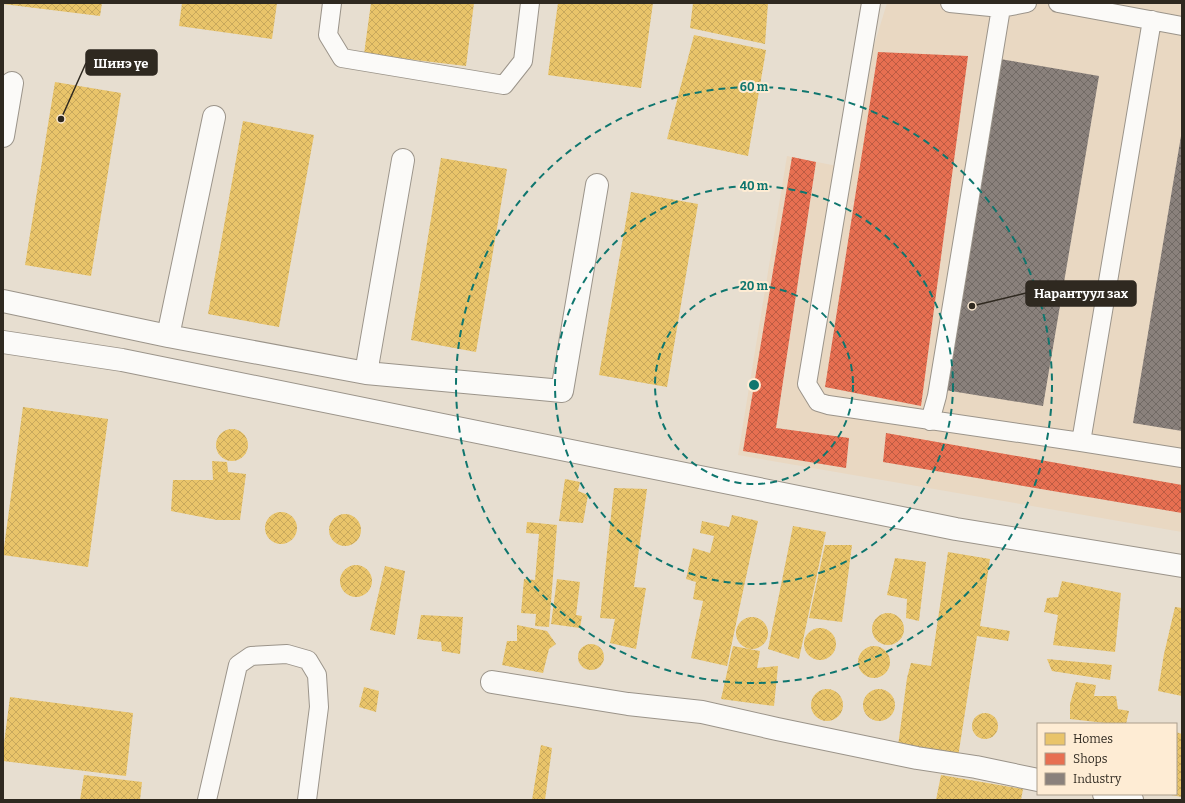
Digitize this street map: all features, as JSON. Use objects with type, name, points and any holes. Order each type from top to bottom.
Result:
[{"type":"street","points":[[3,136],[12,83]]},
{"type":"street","points":[[168,336],[214,117]]},
{"type":"street","points":[[366,374],[403,160]]},
{"type":"street","points":[[3,301],[168,336],[366,374],[562,391],[597,185]]},
{"type":"street","points":[[3,342],[122,360],[956,529],[1182,566]]},
{"type":"street","points":[[492,682],[628,704],[702,712],[917,758],[976,767],[1037,780]]},
{"type":"street","points":[[1109,795],[1132,800]]},
{"type":"lane","points":[[332,3],[328,35],[342,58],[504,86],[523,61],[530,3]]},
{"type":"lane","points":[[871,3],[807,384],[818,402],[828,405],[930,421],[1182,458]]},
{"type":"lane","points":[[950,3],[1001,8],[1027,3]]},
{"type":"lane","points":[[1058,3],[1182,26]]},
{"type":"lane","points":[[930,421],[937,396],[1001,8]]},
{"type":"lane","points":[[1081,442],[1152,20]]},
{"type":"lane","points":[[207,800],[238,665],[251,656],[287,654],[308,660],[317,675],[319,707],[307,800]]},
{"type":"shaded area","points":[[887,3],[1182,3],[1182,532],[738,455],[787,156],[837,166]]},
{"type":"building: Homes","points":[[3,3],[102,3],[100,16]]},
{"type":"building: Homes","points":[[182,3],[277,3],[272,39],[179,26]]},
{"type":"building: Homes","points":[[371,3],[474,3],[466,66],[364,54]]},
{"type":"building: Homes","points":[[558,3],[653,3],[641,88],[548,75]]},
{"type":"building: Homes","points":[[693,3],[768,3],[765,44],[690,28]]},
{"type":"building: Homes","points":[[694,35],[766,50],[748,156],[667,139]]},
{"type":"building: Homes","points":[[55,82],[121,93],[91,276],[25,265]]},
{"type":"building: Homes","points":[[243,121],[314,135],[279,327],[208,314]]},
{"type":"building: Homes","points":[[441,158],[507,169],[476,352],[411,340]]},
{"type":"building: Homes","points":[[631,192],[698,204],[667,387],[599,375]]},
{"type":"building: Homes","points":[[23,407],[108,419],[88,567],[3,555]]},
{"type":"building: Homes","points":[[229,429],[235,429],[244,433],[248,445],[244,457],[235,461],[229,461],[220,457],[216,448],[216,442],[220,433]]},
{"type":"building: Homes","points":[[212,461],[227,462],[228,472],[246,474],[240,520],[217,520],[171,511],[173,480],[213,480]]},
{"type":"building: Homes","points":[[565,479],[580,482],[578,491],[588,495],[583,523],[559,521]]},
{"type":"building: Homes","points":[[614,488],[647,489],[634,587],[646,588],[636,649],[610,643],[615,619],[600,618]]},
{"type":"building: Homes","points":[[278,512],[284,512],[293,516],[297,528],[293,540],[284,544],[278,544],[269,540],[265,531],[265,525],[269,516]]},
{"type":"building: Homes","points":[[342,514],[348,514],[357,518],[361,530],[357,542],[348,546],[342,546],[333,542],[329,533],[329,527],[333,518]]},
{"type":"building: Homes","points":[[732,515],[758,521],[727,666],[691,658],[703,601],[693,599],[696,582],[686,579],[693,548],[710,553],[714,536],[700,533],[702,521],[729,527]]},
{"type":"building: Homes","points":[[527,522],[557,525],[549,627],[535,626],[536,614],[521,613],[524,579],[535,580],[539,534],[526,533]]},
{"type":"building: Homes","points":[[793,526],[826,532],[799,659],[768,649]]},
{"type":"building: Homes","points":[[825,545],[852,545],[842,622],[809,618]]},
{"type":"building: Homes","points":[[948,552],[990,559],[980,626],[1010,631],[1008,641],[977,636],[958,757],[898,746],[907,678],[911,663],[931,666]]},
{"type":"building: Homes","points":[[895,558],[926,562],[919,621],[906,618],[907,599],[887,595]]},
{"type":"building: Homes","points":[[353,565],[359,565],[368,569],[372,581],[368,593],[359,597],[353,597],[344,593],[340,584],[340,578],[344,569]]},
{"type":"building: Homes","points":[[385,566],[405,571],[395,635],[370,630]]},
{"type":"building: Homes","points":[[557,579],[580,582],[576,615],[582,616],[580,628],[551,624]]},
{"type":"building: Homes","points":[[1062,581],[1121,593],[1115,652],[1053,645],[1058,615],[1044,612],[1047,598],[1058,597]]},
{"type":"building: Homes","points":[[1175,607],[1182,608],[1182,696],[1158,691],[1164,654]]},
{"type":"building: Homes","points":[[888,613],[894,614],[901,620],[904,629],[903,635],[897,642],[888,645],[882,644],[875,638],[872,629],[873,623],[879,616]]},
{"type":"building: Homes","points":[[421,615],[463,617],[460,654],[442,651],[441,642],[417,639]]},
{"type":"building: Homes","points":[[752,617],[758,618],[765,624],[768,633],[767,639],[761,646],[752,649],[746,648],[739,642],[736,633],[737,627],[743,620]]},
{"type":"building: Homes","points":[[517,625],[547,631],[556,644],[549,649],[543,673],[502,665],[507,641],[517,641]]},
{"type":"building: Homes","points":[[817,628],[823,628],[833,635],[836,644],[835,650],[829,657],[823,660],[817,660],[807,653],[804,647],[804,641],[811,631]]},
{"type":"building: Homes","points":[[591,644],[601,647],[604,657],[601,667],[591,670],[581,667],[578,657],[581,647]]},
{"type":"building: Homes","points":[[733,646],[760,651],[757,668],[778,666],[774,706],[721,699]]},
{"type":"building: Homes","points":[[874,646],[880,647],[887,653],[890,662],[889,668],[883,675],[874,678],[868,677],[861,671],[858,662],[859,656],[865,649]]},
{"type":"building: Homes","points":[[1047,659],[1112,665],[1110,680],[1052,671]]},
{"type":"building: Homes","points":[[1076,682],[1096,685],[1094,696],[1116,696],[1118,709],[1129,711],[1126,723],[1105,723],[1070,719],[1070,704]]},
{"type":"building: Homes","points":[[364,687],[379,691],[376,712],[359,707]]},
{"type":"building: Homes","points":[[827,689],[833,690],[840,696],[843,705],[842,711],[836,718],[827,721],[821,720],[814,714],[811,705],[812,699],[818,692]]},
{"type":"building: Homes","points":[[879,689],[885,690],[892,696],[895,705],[894,711],[888,718],[879,721],[873,720],[866,714],[863,705],[864,699],[870,692]]},
{"type":"building: Homes","points":[[10,697],[133,713],[126,776],[3,761]]},
{"type":"building: Homes","points":[[985,713],[994,717],[998,726],[994,735],[985,739],[976,735],[972,726],[976,717]]},
{"type":"building: Homes","points":[[1177,732],[1182,734],[1182,797],[1171,795],[1177,795]]},
{"type":"building: Homes","points":[[541,745],[552,748],[545,800],[532,800]]},
{"type":"building: Homes","points":[[84,775],[142,782],[140,800],[80,800]]},
{"type":"building: Homes","points":[[941,775],[1023,789],[1021,800],[936,800]]},
{"type":"building: Shops","points":[[878,52],[968,56],[921,406],[825,387]]},
{"type":"building: Shops","points":[[792,157],[816,162],[776,428],[849,438],[846,468],[743,451]]},
{"type":"building: Shops","points":[[886,433],[1182,485],[1182,513],[883,462]]},
{"type":"building: Industry","points":[[1000,59],[1099,76],[1043,406],[945,390]]},
{"type":"building: Industry","points":[[1182,136],[1182,431],[1133,423]]},
{"type":"place","name":"Шинэ үе","points":[[61,119]]},
{"type":"place","name":"Нарантуул зах","points":[[972,306]]}]
